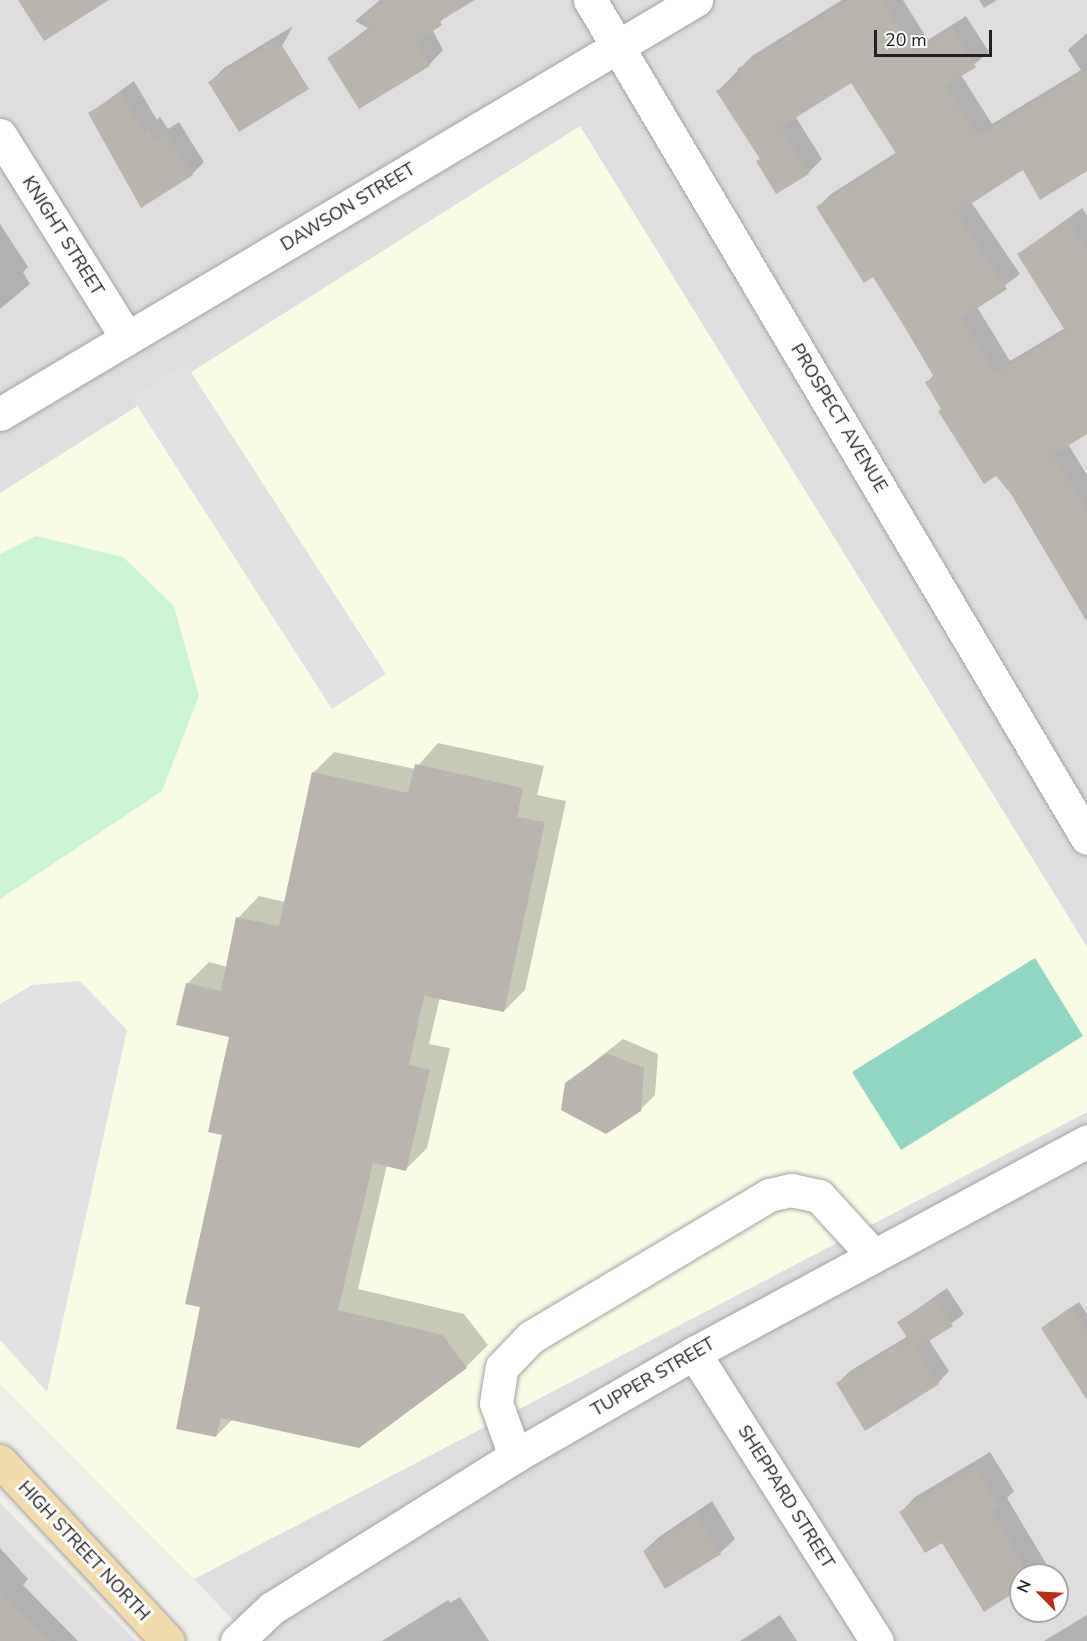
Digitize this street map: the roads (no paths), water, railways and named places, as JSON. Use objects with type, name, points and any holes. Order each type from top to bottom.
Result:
[{"type":"main road","name":"HIGH STREET NORTH","points":[[0,1461],[168,1641]]},
{"type":"street","name":"PROSPECT AVENUE","points":[[590,0],[620,47],[1087,838]]},
{"type":"street","name":"DAWSON STREET","points":[[0,414],[696,0]]},
{"type":"street","name":"KNIGHT STREET","points":[[0,135],[126,338]]},
{"type":"street","name":"TUPPER STREET","points":[[237,1641],[272,1608],[515,1456],[694,1353],[1087,1141]]},
{"type":"street","points":[[515,1456],[496,1403],[502,1367],[531,1337],[769,1195],[791,1190],[819,1196],[850,1227],[873,1256]]},
{"type":"street","name":"SHEPPARD STREET","points":[[694,1353],[877,1641]]}]
